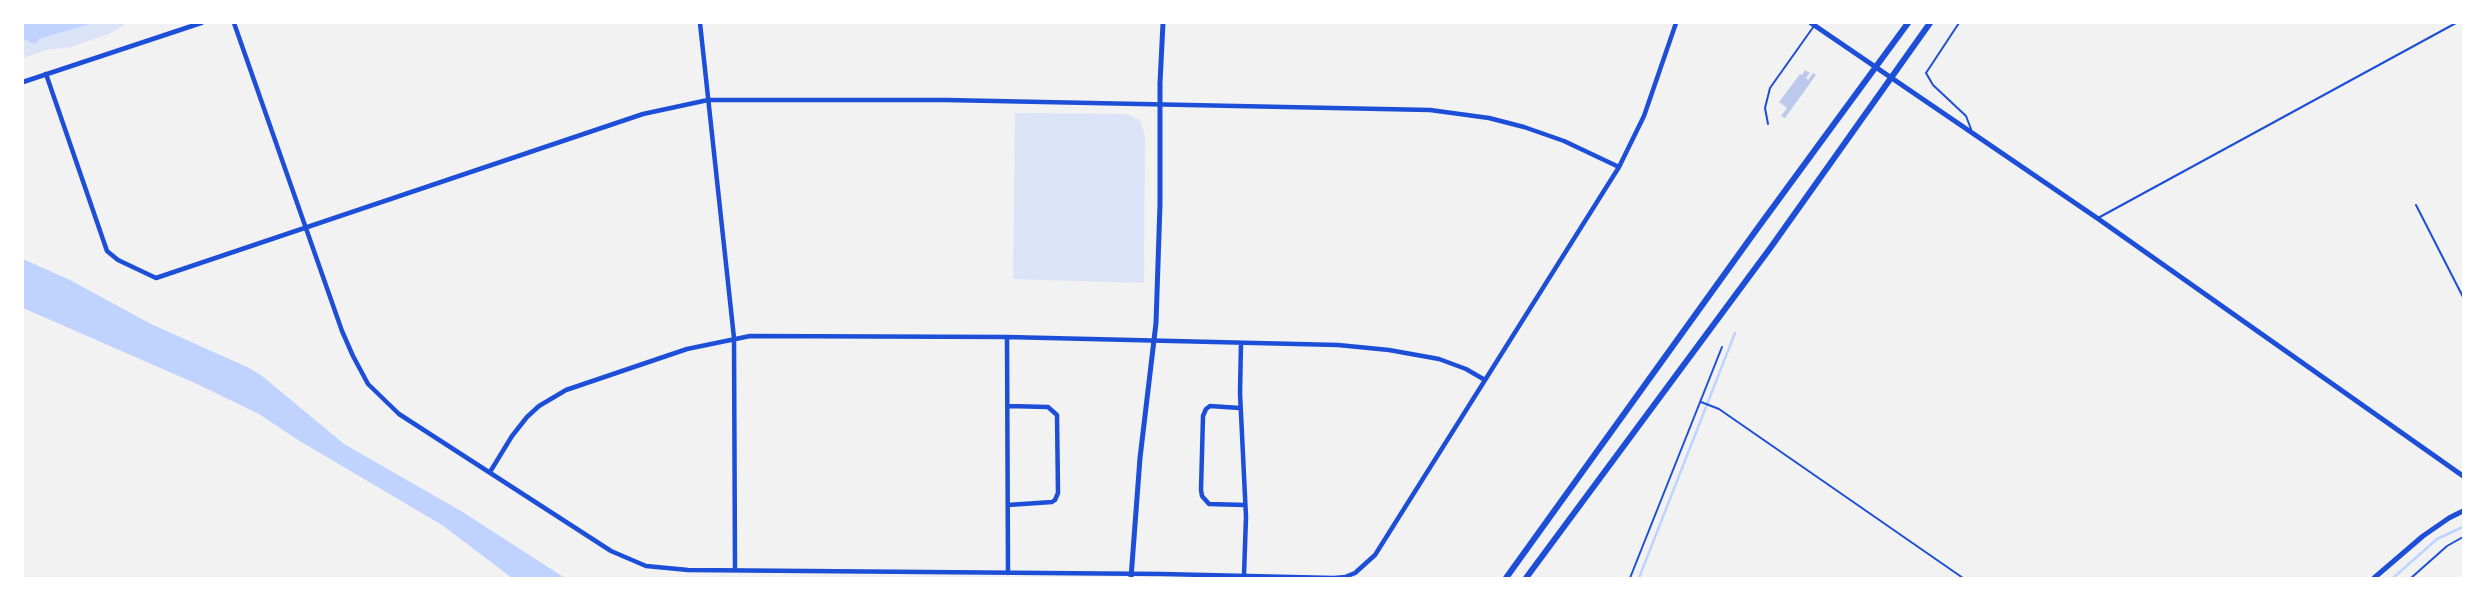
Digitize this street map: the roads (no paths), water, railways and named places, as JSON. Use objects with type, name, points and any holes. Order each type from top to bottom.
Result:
[{"type":"main road","points":[[1506,578],[1908,23]]},
{"type":"main road","points":[[1526,578],[1771,247],[1930,23]]},
{"type":"street","points":[[23,82],[201,23]]},
{"type":"street","points":[[234,23],[342,331],[368,384],[399,414],[600,544],[636,562],[669,569],[1345,578],[1365,566],[1375,555],[1619,167],[1644,116],[1676,23]]},
{"type":"street","points":[[700,23],[734,338],[736,570]]},
{"type":"street","points":[[1130,577],[1140,458],[1155,340],[1163,23]]},
{"type":"street","points":[[1813,24],[2097,218],[2463,476]]},
{"type":"street","points":[[46,74],[105,245],[114,258],[151,277],[162,277],[632,117],[708,100],[946,100],[1396,108],[1457,113],[1544,133],[1619,167]]},
{"type":"street","points":[[490,472],[519,425],[553,397],[585,382],[647,361],[687,349],[750,336],[1007,337],[1338,345],[1389,350],[1454,364],[1485,380]]},
{"type":"street","points":[[1007,337],[1008,573]]},
{"type":"street","points":[[1241,343],[1244,575]]},
{"type":"street","points":[[1008,406],[1048,407],[1055,410],[1058,418],[1058,492],[1055,500],[1008,505]]},
{"type":"street","points":[[1240,408],[1210,406],[1206,409],[1203,416],[1201,490],[1202,496],[1209,504],[1245,505]]},
{"type":"street","points":[[2374,578],[2423,536],[2463,512]]},
{"type":"lane","points":[[1959,23],[1926,73],[1933,85],[1966,116],[1972,133]]},
{"type":"lane","points":[[2097,218],[2456,23]]},
{"type":"lane","points":[[1768,124],[1766,97],[1813,24]]},
{"type":"lane","points":[[2416,205],[2463,298]]},
{"type":"lane","points":[[1630,578],[1722,347]]},
{"type":"lane","points":[[1702,402],[1719,409],[1964,578]]},
{"type":"lane","points":[[2411,578],[2447,546],[2463,537]]},
{"type":"water","points":[[23,23],[93,23],[39,39],[33,44],[23,41]]},
{"type":"water","points":[[23,259],[70,280],[151,324],[261,375],[344,444],[461,511],[565,578],[512,578],[442,525],[259,414],[23,308]]},
{"type":"waterway","points":[[1639,578],[1735,333]]},
{"type":"waterway","points":[[2393,578],[2437,539],[2463,527]]}]
